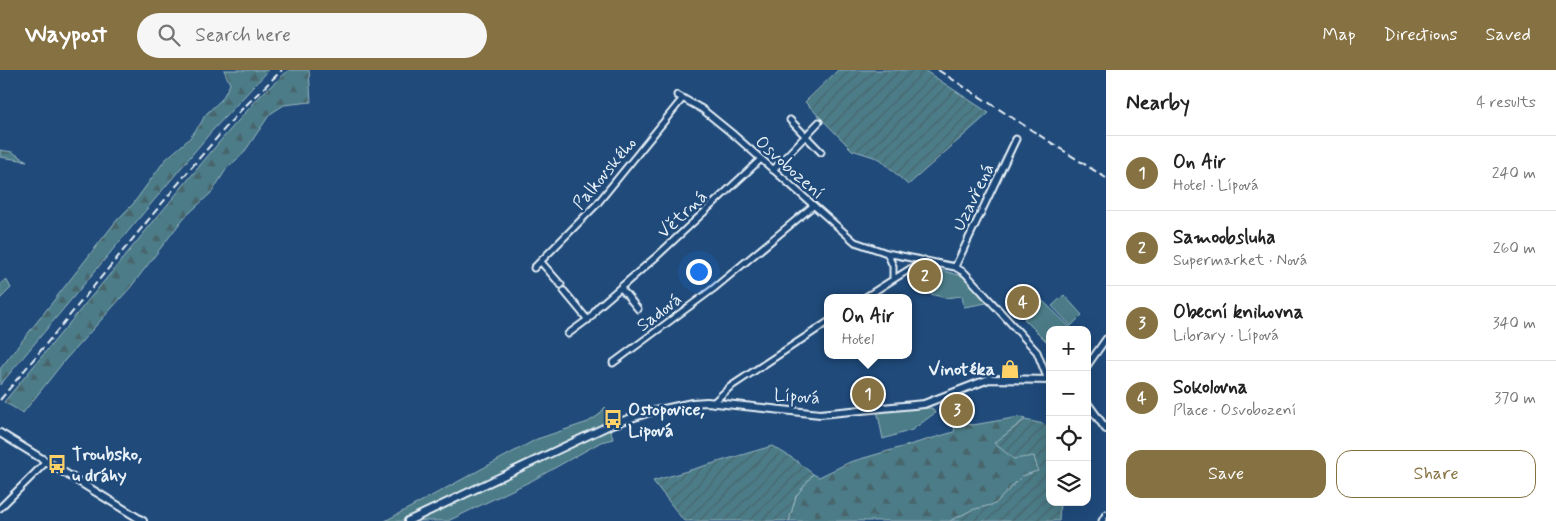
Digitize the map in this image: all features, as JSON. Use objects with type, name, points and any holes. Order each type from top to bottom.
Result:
[{"type":"street","name":"Osvobození","points":[[680,97],[707,113],[855,242],[890,255],[955,267],[974,281],[1037,352],[1046,373]]},
{"type":"street","name":"Palkovského","points":[[534,268],[597,204],[680,97]]},
{"type":"street","points":[[790,120],[821,152]]},
{"type":"street","points":[[773,170],[819,122]]},
{"type":"street","name":"Uzavřená","points":[[955,267],[1016,138]]},
{"type":"street","name":"Větrná","points":[[568,334],[588,320],[598,306],[621,288],[761,159]]},
{"type":"street","name":"Sadová","points":[[613,363],[712,289],[813,206]]},
{"type":"street","points":[[890,255],[895,276]]},
{"type":"street","points":[[870,294],[895,276],[924,260]]},
{"type":"street","points":[[541,262],[561,285]]},
{"type":"street","points":[[621,288],[638,310]]},
{"type":"street","points":[[564,291],[588,320]]},
{"type":"street","points":[[713,403],[730,387],[824,325]]},
{"type":"street","points":[[1091,360],[1106,339]]},
{"type":"street","name":"Lípová","points":[[408,521],[610,425],[692,403],[713,403],[820,414],[924,404],[989,379],[1046,380]]},
{"type":"street","points":[[1091,408],[1106,429]]},
{"type":"street","points":[[0,433],[143,521]]},
{"type":"street","points":[[0,508],[47,461]]},
{"type":"street","points":[[1102,521],[1106,514]]},
{"type":"green space","points":[[224,70],[269,70],[211,132],[0,385],[0,369],[117,220],[133,204],[165,160],[189,139],[205,115],[222,99],[230,84]]},
{"type":"green space","points":[[289,70],[309,70],[311,102],[284,105],[270,114],[243,154],[227,168],[212,192],[183,219],[130,288],[65,360],[23,413],[4,402],[221,140],[262,94]]},
{"type":"green space","points":[[838,70],[924,70],[989,113],[908,185],[880,159],[852,150],[805,102]]},
{"type":"green space","points":[[0,150],[12,152],[27,161],[0,157]]},
{"type":"green space","points":[[930,267],[962,276],[987,303],[964,307],[962,296],[945,298],[920,291],[910,276],[919,270],[922,275]]},
{"type":"green space","points":[[6,279],[11,288],[0,299],[0,284]]},
{"type":"green space","points":[[1064,295],[1082,315],[1071,326],[1052,306]]},
{"type":"green space","points":[[1043,301],[1069,326],[1046,326],[1046,341],[1024,319]]},
{"type":"green space","points":[[605,407],[613,439],[601,442],[533,480],[448,521],[385,521],[537,439],[588,422],[599,415]]},
{"type":"green space","points":[[932,408],[935,413],[912,430],[883,439],[877,410]]},
{"type":"green space","points":[[1019,417],[1025,419],[995,443],[1034,456],[1038,471],[1022,476],[995,504],[972,510],[950,521],[789,521],[796,496],[813,474],[819,477],[850,462],[954,432],[955,425],[961,423],[973,425]]},
{"type":"green space","points":[[1025,420],[1046,426],[1046,506],[1060,506],[1059,521],[950,521],[972,510],[995,504],[1022,476],[1038,471],[1034,456],[1014,459],[994,443]]},
{"type":"green space","points":[[772,446],[794,459],[813,474],[796,496],[789,521],[684,521],[653,481]]},
{"type":"railway","points":[[0,400],[196,162],[240,111],[282,70]]},
{"type":"railway","points":[[938,70],[1106,178]]},
{"type":"place","name":"Samoobsluha","points":[[925,276]]},
{"type":"place","name":"Sokolovna","points":[[1023,302]]},
{"type":"place","name":"Vinotéka","points":[[1010,369]]},
{"type":"place","name":"On Air","points":[[868,394]]},
{"type":"place","name":"Obecní knihovna","points":[[957,410]]},
{"type":"place","name":"Ostopovice, Lipová","points":[[613,419]]},
{"type":"place","name":"Troubsko, u dráhy","points":[[57,464]]}]
